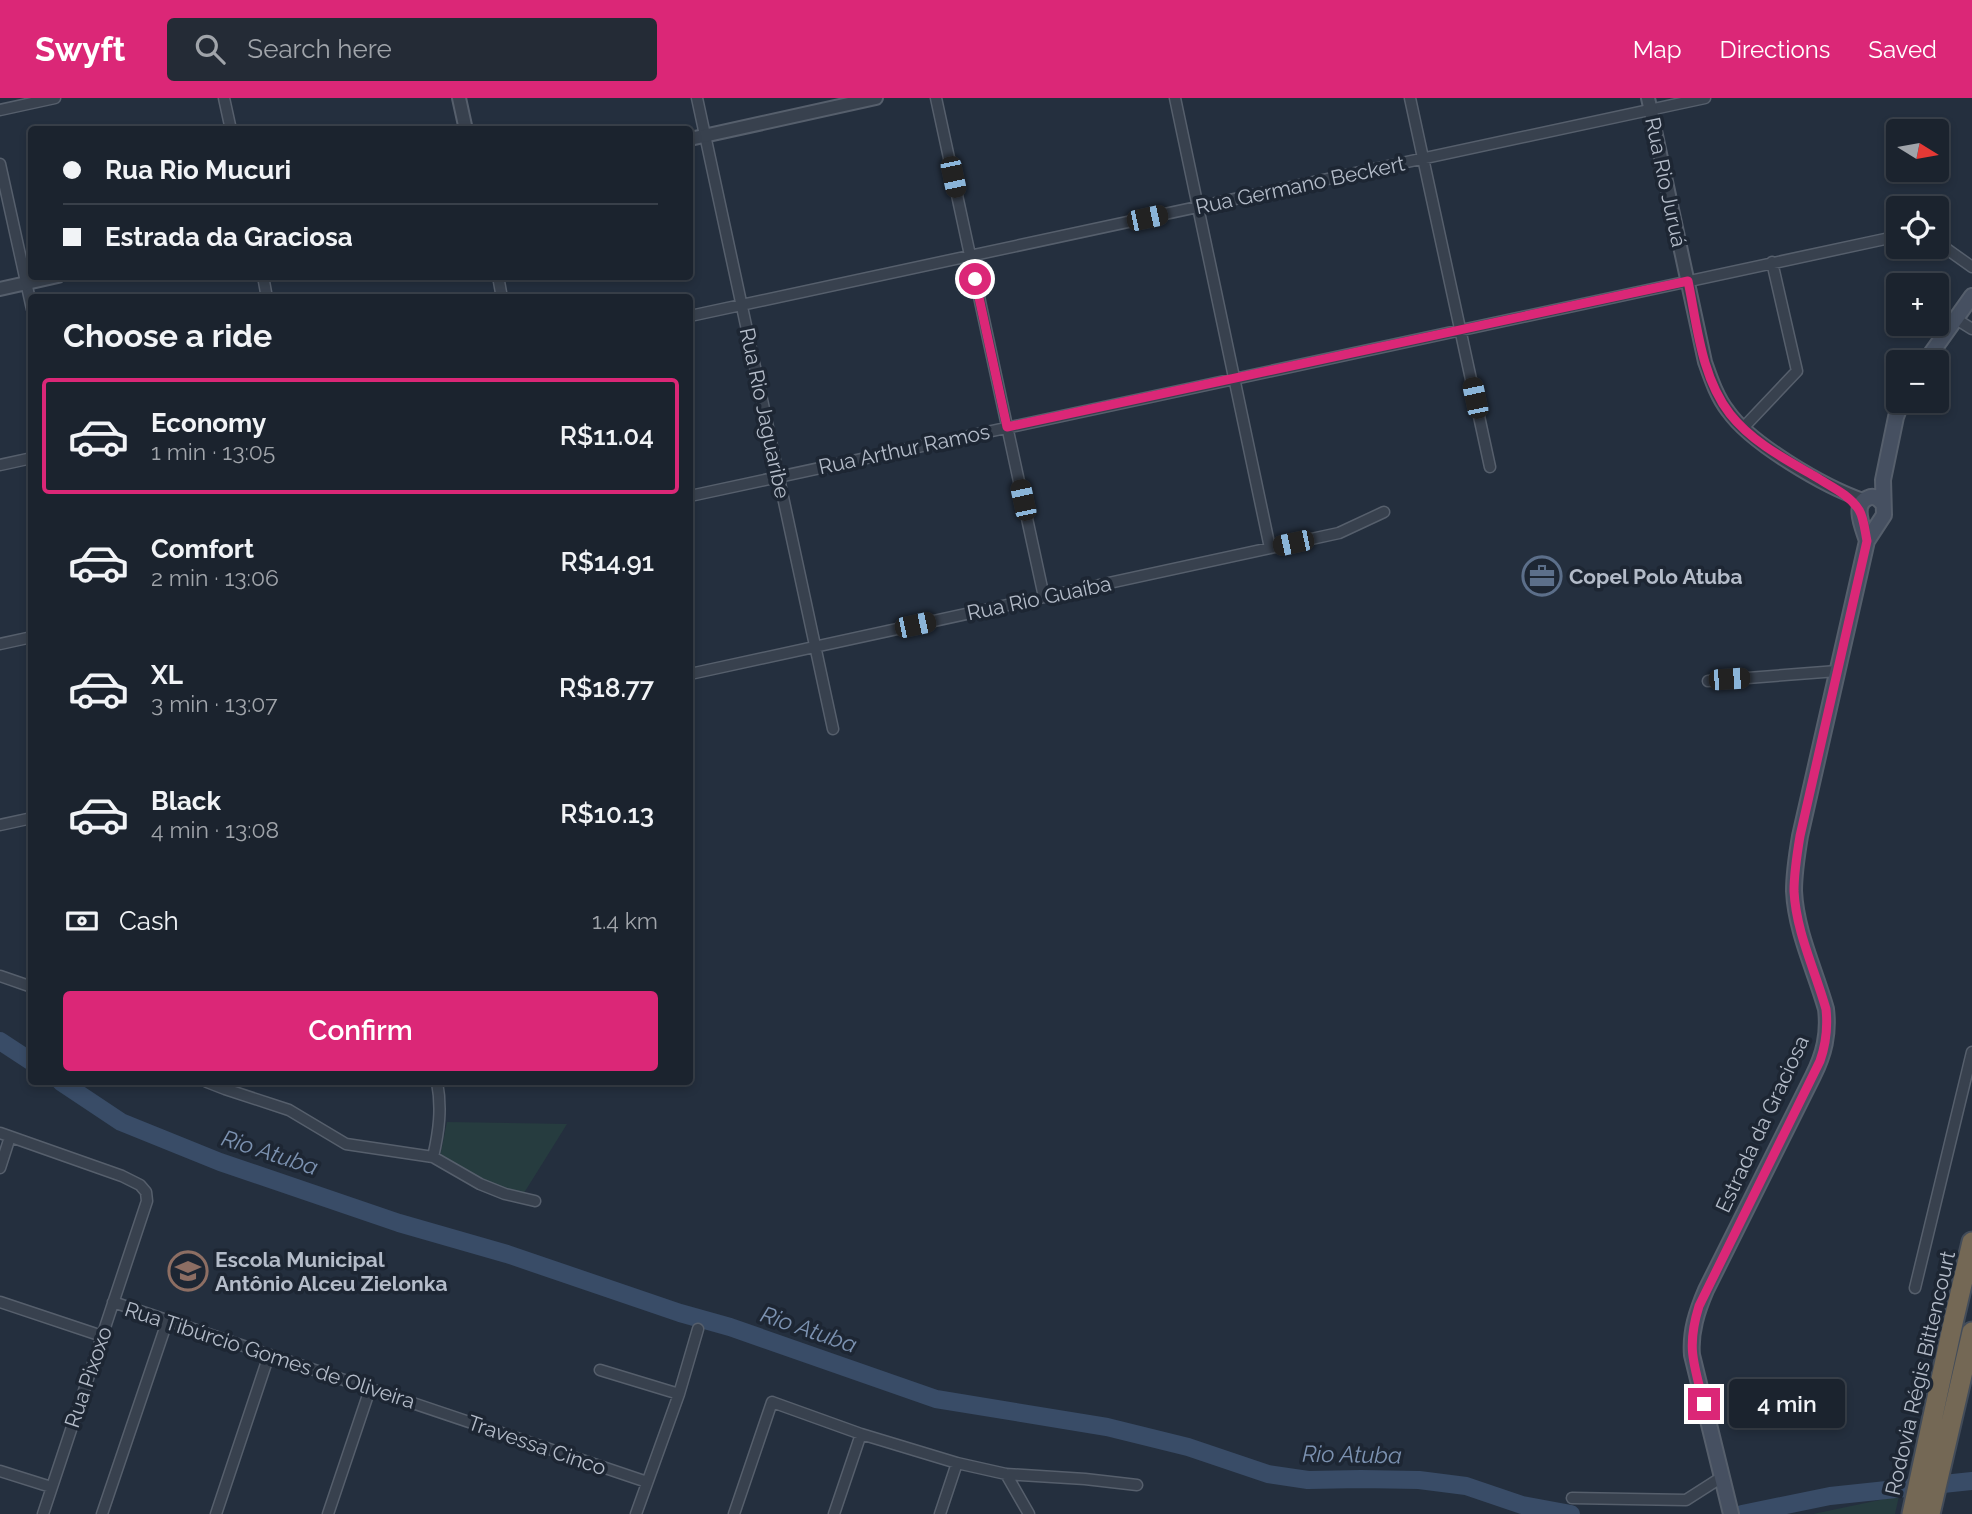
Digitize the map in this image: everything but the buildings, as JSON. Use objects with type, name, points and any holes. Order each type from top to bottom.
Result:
[{"type":"highway","name":"Rodovia Régis Bittencourt","points":[[1933,1459],[1952,1323],[1972,1242]]},
{"type":"highway","name":"Rodovia Régis Bittencourt","points":[[1921,1513],[1933,1459],[1972,1332]]},
{"type":"main road","points":[[1934,350],[1972,296]]},
{"type":"main road","points":[[1863,506],[1870,523],[1880,520],[1885,509],[1883,480],[1898,413]]},
{"type":"main road","points":[[1863,506],[1883,480]]},
{"type":"main road","points":[[1863,506],[1879,499],[1883,504]]},
{"type":"main road","name":"Estrada da Graciosa","points":[[1863,506],[1867,541]]},
{"type":"main road","name":"Estrada da Graciosa","points":[[1729,1507],[1692,1355],[1692,1336],[1706,1290],[1825,1047],[1826,1009],[1799,922],[1794,873],[1867,541],[1880,520]]},
{"type":"street","points":[[0,110],[55,98]]},
{"type":"street","points":[[224,98],[230,126]]},
{"type":"street","points":[[459,98],[465,126]]},
{"type":"street","name":"Rua Rio Jaguaribe","points":[[697,98],[833,729]]},
{"type":"street","points":[[693,138],[876,98]]},
{"type":"street","points":[[936,98],[1044,597]]},
{"type":"street","points":[[1175,98],[1270,548]]},
{"type":"street","points":[[1410,98],[1490,467]]},
{"type":"street","name":"Rua Germano Beckert","points":[[693,315],[1423,159],[1650,104],[1705,98]]},
{"type":"street","name":"Rua Rio Juruá","points":[[1650,104],[1711,380],[1728,411],[1743,428],[1768,448],[1863,506]]},
{"type":"street","points":[[0,164],[28,294]]},
{"type":"street","name":"Rua Arthur Ramos","points":[[693,495],[1886,239]]},
{"type":"street","points":[[1949,251],[1972,267]]},
{"type":"street","points":[[1743,428],[1797,371],[1772,262]]},
{"type":"street","points":[[0,289],[42,280]]},
{"type":"street","points":[[1956,319],[1972,329]]},
{"type":"street","points":[[0,465],[28,459]]},
{"type":"street","name":"Rua Rio Guaíba","points":[[693,673],[1339,533],[1384,512]]},
{"type":"street","points":[[0,644],[28,638]]},
{"type":"street","points":[[1708,681],[1837,671]]},
{"type":"street","points":[[0,825],[28,819]]},
{"type":"street","points":[[0,976],[28,986]]},
{"type":"street","points":[[1915,1288],[1972,1052]]},
{"type":"street","points":[[215,1085],[289,1110],[346,1144],[433,1157],[480,1184],[505,1194],[535,1200]]},
{"type":"street","points":[[433,1157],[439,1133],[437,1085]]},
{"type":"street","points":[[0,1168],[5,1135]]},
{"type":"street","name":"Rua Pixoxo","points":[[5,1135],[122,1176],[140,1185],[146,1192],[147,1201],[43,1514]]},
{"type":"street","points":[[0,1302],[102,1336]]},
{"type":"street","name":"Rua Tibúrcio Gomes de Oliveira","points":[[113,1302],[427,1407]]},
{"type":"street","points":[[102,1514],[168,1319]]},
{"type":"street","points":[[636,1514],[679,1394],[698,1329]]},
{"type":"street","points":[[216,1514],[269,1356]]},
{"type":"street","points":[[600,1370],[679,1394]]},
{"type":"street","points":[[328,1514],[370,1390]]},
{"type":"street","points":[[734,1514],[772,1402],[861,1434],[957,1463],[1006,1474],[1137,1485]]},
{"type":"street","name":"Travessa Cinco","points":[[427,1407],[647,1482]]},
{"type":"street","points":[[834,1514],[861,1434]]},
{"type":"street","points":[[940,1514],[957,1463]]},
{"type":"street","points":[[0,1471],[51,1488]]},
{"type":"street","points":[[1006,1474],[1029,1514]]},
{"type":"street","points":[[1572,1499],[1686,1500],[1722,1477]]},
{"type":"green space","points":[[447,1122],[567,1124],[524,1193],[470,1173],[440,1157]]},
{"type":"green space","points":[[1899,1496],[1895,1514],[1813,1514]]},
{"type":"waterway","name":"Rio Atuba","points":[[0,1041],[28,1059]]},
{"type":"waterway","name":"Rio Atuba","points":[[66,1085],[121,1122],[220,1162],[399,1223],[507,1254],[680,1313],[730,1327],[936,1399],[1107,1427],[1188,1447],[1268,1474],[1308,1480],[1419,1480],[1466,1486],[1522,1505],[1571,1514]]},
{"type":"waterway","name":"Rio Atuba","points":[[1742,1514],[1830,1496],[1972,1481]]},
{"type":"place","name":"Copel Polo Atuba","points":[[1542,576]]},
{"type":"place","name":"Escola Municipal Antônio Alceu Zielonka","points":[[188,1271]]},
{"type":"route","points":[[975,279],[1007,427],[1688,281],[1705,362],[1718,395],[1728,411],[1752,436],[1841,493],[1859,511],[1867,541],[1794,873],[1799,922],[1826,1009],[1825,1047],[1699,1306],[1691,1347],[1704,1404]]}]
